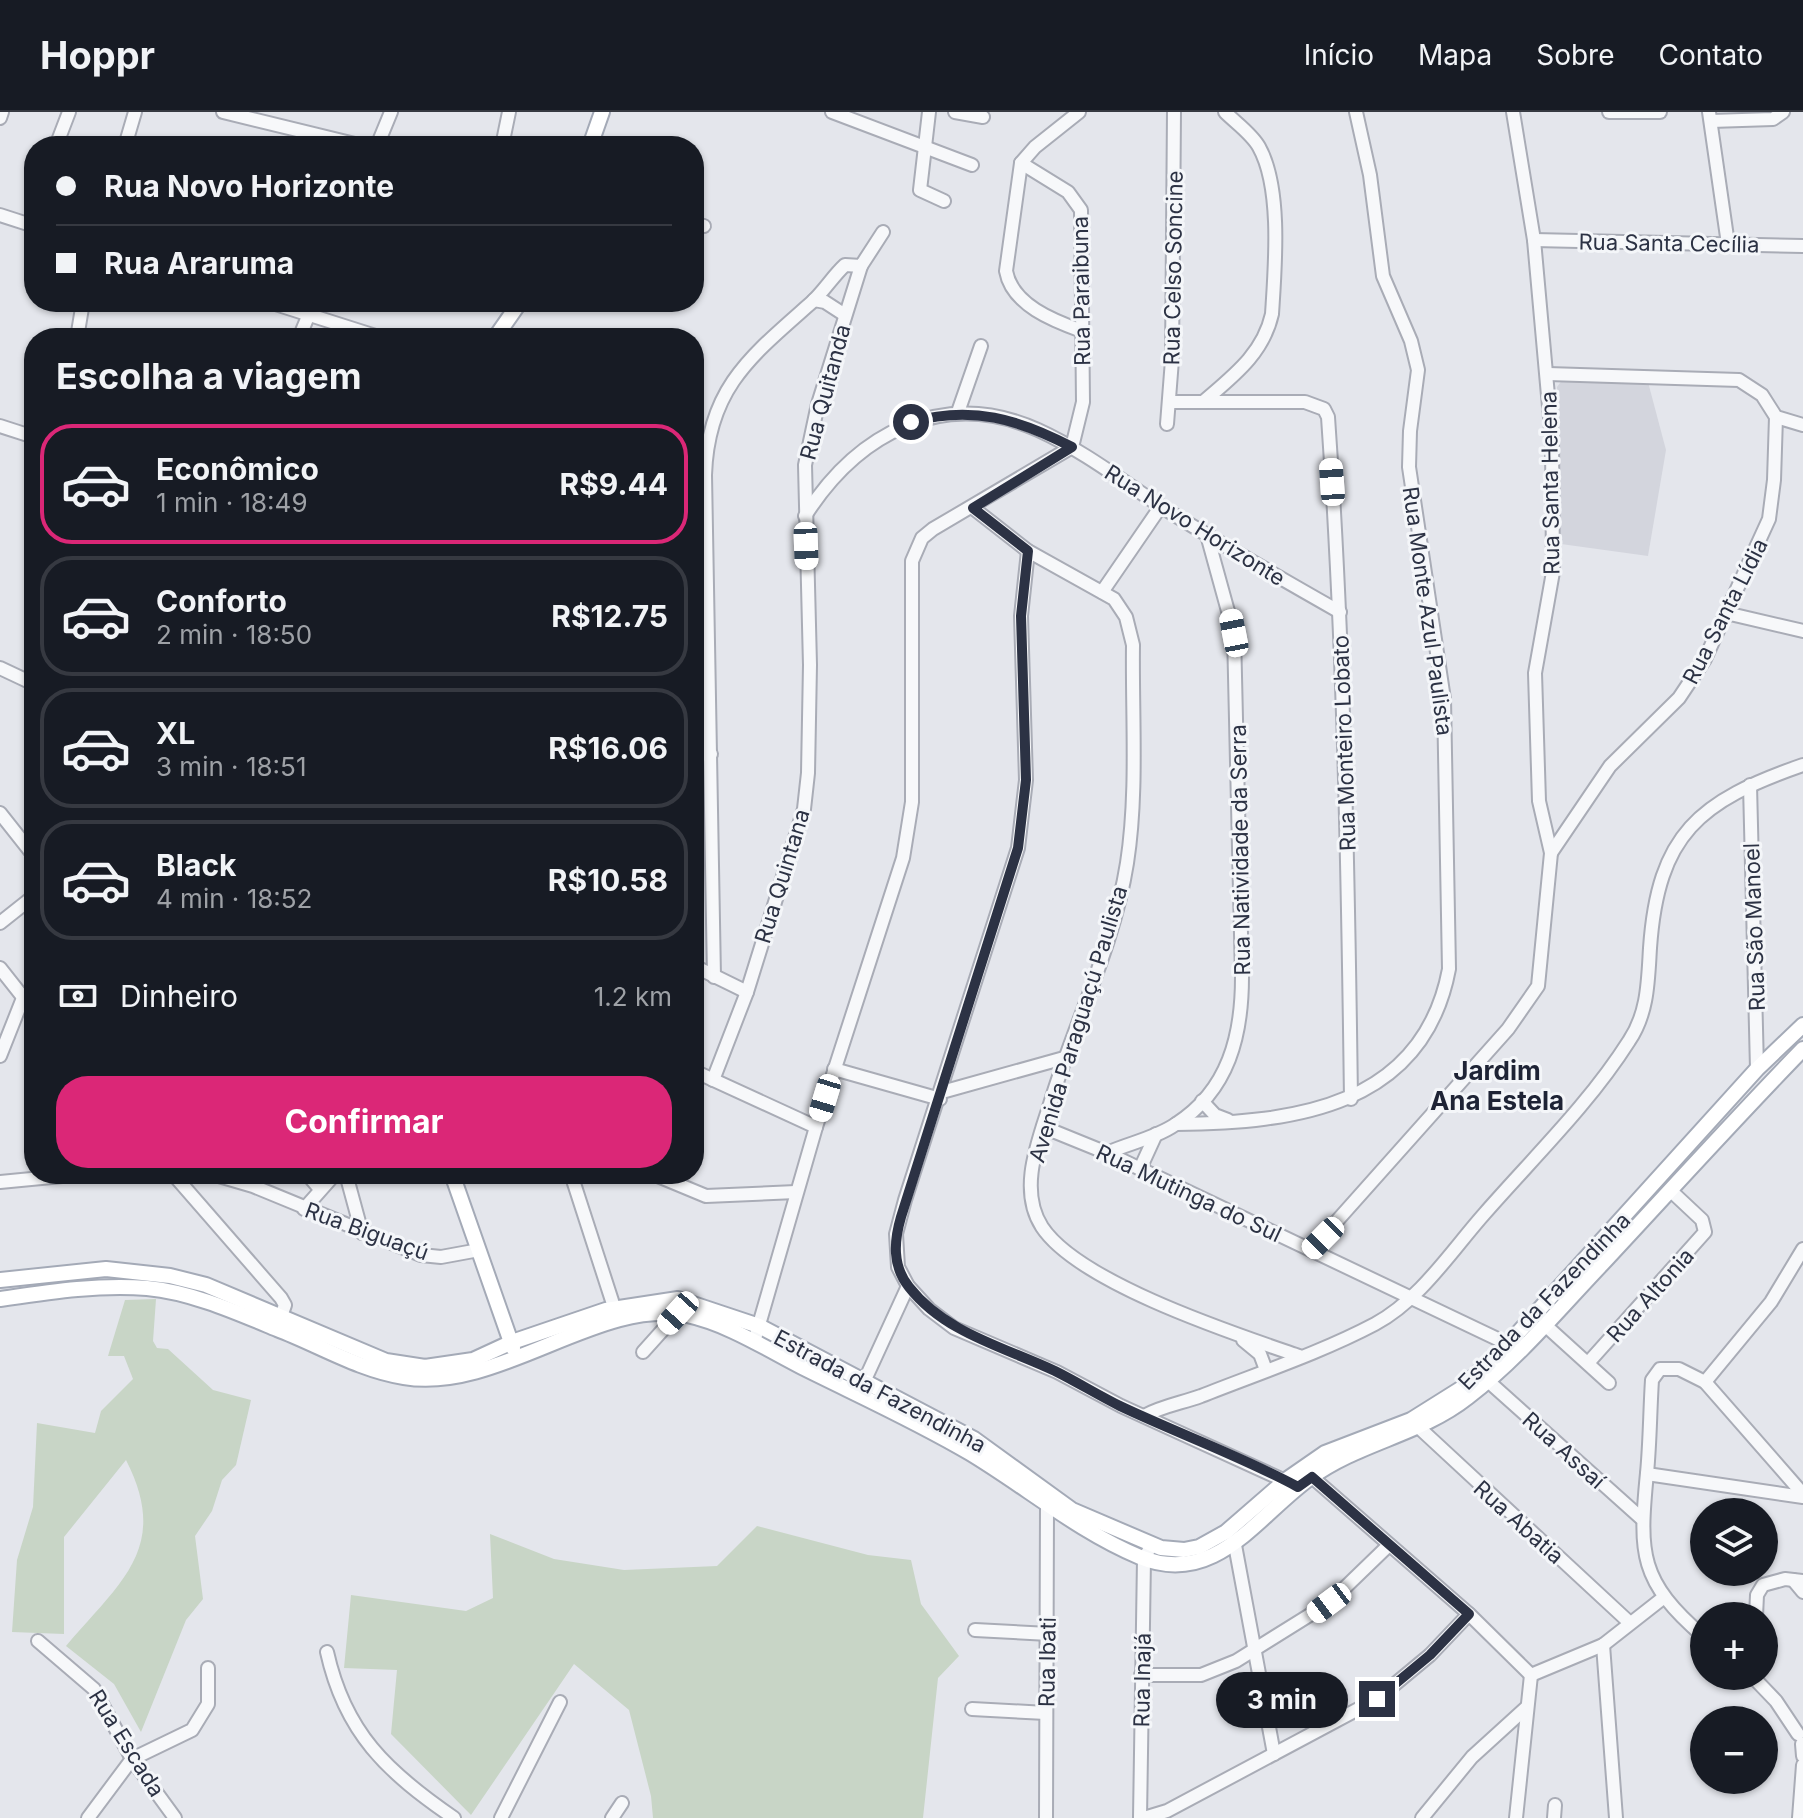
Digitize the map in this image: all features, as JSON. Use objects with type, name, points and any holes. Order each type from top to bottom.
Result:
[{"type":"main road","points":[[594,136],[602,112]]},
{"type":"main road","name":"Estrada da Fazendinha","points":[[0,1280],[106,1269],[146,1272],[206,1285],[358,1364],[418,1379],[464,1376],[514,1349],[614,1307],[678,1299],[759,1326],[863,1384],[974,1439],[1072,1510],[1152,1544],[1176,1550],[1199,1547],[1226,1532],[1343,1444],[1414,1424],[1462,1388],[1508,1344],[1757,1069],[1803,1025]]},
{"type":"main road","name":"Estrada da Fazendinha","points":[[514,1349],[633,1318],[678,1313],[697,1318],[754,1342],[958,1446],[1047,1507],[1144,1559],[1184,1563],[1215,1555],[1235,1545],[1292,1484],[1312,1477],[1357,1450],[1453,1408],[1488,1381],[1545,1325],[1803,1049]]},
{"type":"main road","points":[[456,1184],[514,1349]]},
{"type":"main road","name":"Estrada da Fazendinha","points":[[0,1299],[102,1287],[147,1288],[280,1322]]},
{"type":"street","points":[[60,136],[69,112]]},
{"type":"street","points":[[128,136],[135,112]]},
{"type":"street","points":[[223,112],[255,116],[327,136]]},
{"type":"street","points":[[381,136],[391,112]]},
{"type":"street","points":[[504,136],[509,112]]},
{"type":"street","points":[[832,112],[972,165]]},
{"type":"street","points":[[929,112],[920,190],[944,201]]},
{"type":"street","points":[[955,112],[983,117]]},
{"type":"street","points":[[1079,112],[1021,163],[1007,250],[1007,279],[1024,301],[1058,322],[1082,331]]},
{"type":"street","name":"Rua Celso Soncine","points":[[1167,424],[1171,402],[1174,112]]},
{"type":"street","points":[[1171,402],[1203,402],[1254,356],[1272,314],[1273,207],[1267,163],[1258,144],[1225,112]]},
{"type":"street","name":"Rua Monte Azul Paulista","points":[[1176,1124],[1318,1110],[1351,1099],[1378,1084],[1410,1054],[1425,1033],[1446,986],[1450,944],[1444,699],[1409,467],[1418,370],[1411,341],[1383,276],[1370,175],[1356,112]]},
{"type":"street","name":"Rua Santa Helena","points":[[1513,112],[1534,240],[1548,374],[1553,572],[1535,673],[1539,801],[1551,853]]},
{"type":"street","points":[[1609,112],[1660,112]]},
{"type":"street","points":[[1728,244],[1710,116],[1773,119],[1783,112]]},
{"type":"street","name":"Rua Paraibuna","points":[[1021,163],[1068,192],[1079,203],[1083,402],[1072,447]]},
{"type":"street","points":[[0,215],[24,223]]},
{"type":"street","points":[[714,977],[705,475],[709,435],[717,406],[749,360],[814,300],[845,265],[861,266],[883,232]]},
{"type":"street","name":"Rua Santa Cecília","points":[[1534,240],[1803,246]]},
{"type":"street","name":"Rua Quitanda","points":[[810,665],[803,488],[810,441],[861,266]]},
{"type":"street","points":[[814,300],[825,302],[845,315]]},
{"type":"street","points":[[300,312],[350,328]]},
{"type":"street","points":[[303,328],[310,312]]},
{"type":"street","points":[[958,412],[981,346]]},
{"type":"street","points":[[1548,374],[1739,380],[1762,395],[1776,417],[1803,425]]},
{"type":"street","name":"Rua Monteiro Lobato","points":[[1203,402],[1305,402],[1324,409],[1328,417],[1340,612],[1348,848],[1351,1099]]},
{"type":"street","name":"Rua Novo Horizonte","points":[[805,516],[838,474],[890,432],[911,422],[958,412],[1035,428],[1072,447],[1207,535],[1340,612]]},
{"type":"street","name":"Rua Santa Lídia","points":[[1551,853],[1610,766],[1692,682],[1769,519],[1776,417]]},
{"type":"street","points":[[0,426],[24,434]]},
{"type":"street","points":[[754,1342],[816,1127],[899,871],[910,818],[912,561],[922,538],[1072,447]]},
{"type":"street","points":[[1102,592],[1161,506]]},
{"type":"street","name":"Avenida Paraguaçú Paulista","points":[[973,508],[1028,551],[1102,592],[1121,607],[1133,645],[1127,861],[1103,954],[1064,1058],[1043,1127],[1031,1192],[1035,1214],[1049,1237],[1090,1267],[1237,1336],[1295,1358]]},
{"type":"street","name":"Rua Natividade da Serra","points":[[1107,1153],[1176,1124],[1202,1101],[1221,1078],[1234,1053],[1242,1006],[1234,633],[1207,535]]},
{"type":"street","points":[[1028,551],[1021,616],[1026,780],[1018,848],[896,1234],[898,1267],[908,1286],[929,1309],[954,1328],[1057,1372],[1292,1484]]},
{"type":"street","points":[[1726,613],[1803,631]]},
{"type":"street","points":[[704,647],[709,647]]},
{"type":"street","name":"Rua Quintana","points":[[713,1080],[747,992],[805,800],[810,665]]},
{"type":"street","points":[[0,668],[24,679]]},
{"type":"street","points":[[704,754],[711,754]]},
{"type":"street","points":[[1144,1416],[1266,1370],[1378,1322],[1409,1299],[1580,1105],[1630,1040],[1642,1018],[1656,891],[1664,869],[1702,813],[1750,785],[1803,765]]},
{"type":"street","name":"Rua São Manoel","points":[[1750,785],[1757,1069]]},
{"type":"street","points":[[0,813],[24,843]]},
{"type":"street","points":[[1311,1250],[1508,1029],[1538,986],[1551,853]]},
{"type":"street","points":[[0,923],[24,904]]},
{"type":"street","points":[[0,968],[23,998],[0,1056]]},
{"type":"street","points":[[704,972],[747,992]]},
{"type":"street","points":[[834,1069],[941,1095],[1064,1058]]},
{"type":"street","points":[[704,1076],[816,1127]]},
{"type":"street","points":[[1202,1101],[1215,1115],[1228,1120]]},
{"type":"street","name":"Rua Mutinga do Sul","points":[[1043,1127],[1107,1153],[1508,1344]]},
{"type":"street","points":[[1140,1169],[1156,1134]]},
{"type":"street","points":[[0,1182],[24,1180]]},
{"type":"street","points":[[182,1184],[281,1298],[285,1305],[280,1322]]},
{"type":"street","name":"Rua Biguaçú","points":[[246,1184],[421,1255],[441,1257],[479,1250]]},
{"type":"street","points":[[316,1184],[320,1189]]},
{"type":"street","points":[[304,1209],[325,1184]]},
{"type":"street","points":[[349,1184],[362,1233]]},
{"type":"street","points":[[574,1184],[614,1307]]},
{"type":"street","points":[[677,1184],[706,1196],[740,1197],[796,1192]]},
{"type":"street","name":"Rua Altonia","points":[[1588,1363],[1705,1232],[1702,1220],[1670,1190]]},
{"type":"street","points":[[1705,1382],[1771,1302],[1803,1249]]},
{"type":"street","points":[[863,1384],[908,1286]]},
{"type":"street","points":[[643,1352],[678,1313]]},
{"type":"street","points":[[1545,1325],[1609,1383]]},
{"type":"street","name":"Avenida Paraguaçú Paulista","points":[[1237,1336],[1260,1354],[1266,1370]]},
{"type":"street","points":[[1690,1624],[1663,1598],[1651,1573],[1643,1542],[1641,1518],[1647,1474],[1652,1380],[1660,1369],[1668,1367],[1705,1382],[1803,1496]]},
{"type":"street","name":"Rua Assaí","points":[[1488,1381],[1641,1518]]},
{"type":"street","points":[[1165,1425],[1171,1406]]},
{"type":"street","name":"Rua Abatia","points":[[1414,1424],[1630,1623]]},
{"type":"street","points":[[1647,1474],[1803,1496]]},
{"type":"street","points":[[1312,1477],[1469,1614],[1531,1675]]},
{"type":"street","name":"Rua Ibati","points":[[1046,1818],[1049,1634],[1047,1507]]},
{"type":"street","name":"Rua Inajá","points":[[1142,1818],[1144,1559],[1152,1544]]},
{"type":"street","points":[[1235,1545],[1252,1651],[1274,1754]]},
{"type":"street","points":[[1141,1675],[1201,1675],[1252,1651],[1329,1603],[1389,1545]]},
{"type":"street","points":[[1757,1602],[1763,1585],[1773,1580],[1798,1580],[1803,1592]]},
{"type":"street","points":[[1531,1675],[1603,1645],[1663,1598]]},
{"type":"street","points":[[1142,1818],[1167,1811],[1377,1699],[1430,1655],[1469,1614]]},
{"type":"street","points":[[975,1630],[1049,1634]]},
{"type":"street","name":"Rua Escada","points":[[38,1641],[94,1689],[132,1759],[175,1818]]},
{"type":"street","points":[[1603,1645],[1616,1818]]},
{"type":"street","points":[[327,1652],[335,1690],[349,1717],[375,1752],[406,1783],[454,1818]]},
{"type":"street","points":[[88,1818],[132,1759],[192,1730],[208,1704],[208,1668]]},
{"type":"street","points":[[1516,1818],[1531,1675]]},
{"type":"street","points":[[1765,1690],[1801,1745]]},
{"type":"street","points":[[501,1818],[560,1702]]},
{"type":"street","points":[[1422,1818],[1472,1757],[1527,1707]]},
{"type":"street","points":[[972,1709],[1046,1713]]},
{"type":"street","points":[[1799,1818],[1803,1765]]},
{"type":"street","points":[[612,1818],[622,1803]]},
{"type":"shaded area","points":[[1563,379],[1648,382],[1666,450],[1648,556],[1561,544],[1557,387]]},
{"type":"green space","points":[[156,1299],[153,1341],[157,1348],[168,1349],[213,1390],[251,1400],[236,1465],[222,1480],[212,1511],[195,1536],[203,1599],[186,1620],[141,1732],[114,1684],[66,1646],[121,1582],[141,1541],[143,1517],[139,1491],[126,1460],[64,1537],[64,1634],[12,1632],[17,1560],[33,1507],[37,1423],[95,1433],[101,1411],[133,1379],[124,1356],[108,1356],[125,1300]]},
{"type":"green space","points":[[757,1526],[868,1555],[911,1560],[921,1604],[959,1656],[938,1678],[923,1818],[653,1818],[651,1796],[629,1710],[574,1664],[471,1815],[391,1734],[397,1670],[344,1668],[351,1595],[466,1611],[493,1598],[490,1534],[554,1559],[624,1570],[717,1566]]},
{"type":"district","name":"Jardim Ana Estela","points":[[1497,1085]]},
{"type":"route","points":[[911,422],[958,412],[991,417],[1035,428],[1072,447],[973,508],[1028,551],[1021,616],[1025,795],[1014,865],[905,1200],[896,1234],[898,1267],[908,1286],[929,1309],[954,1328],[1057,1372],[1121,1406],[1298,1487],[1312,1477],[1469,1614],[1430,1655],[1377,1699]]}]
